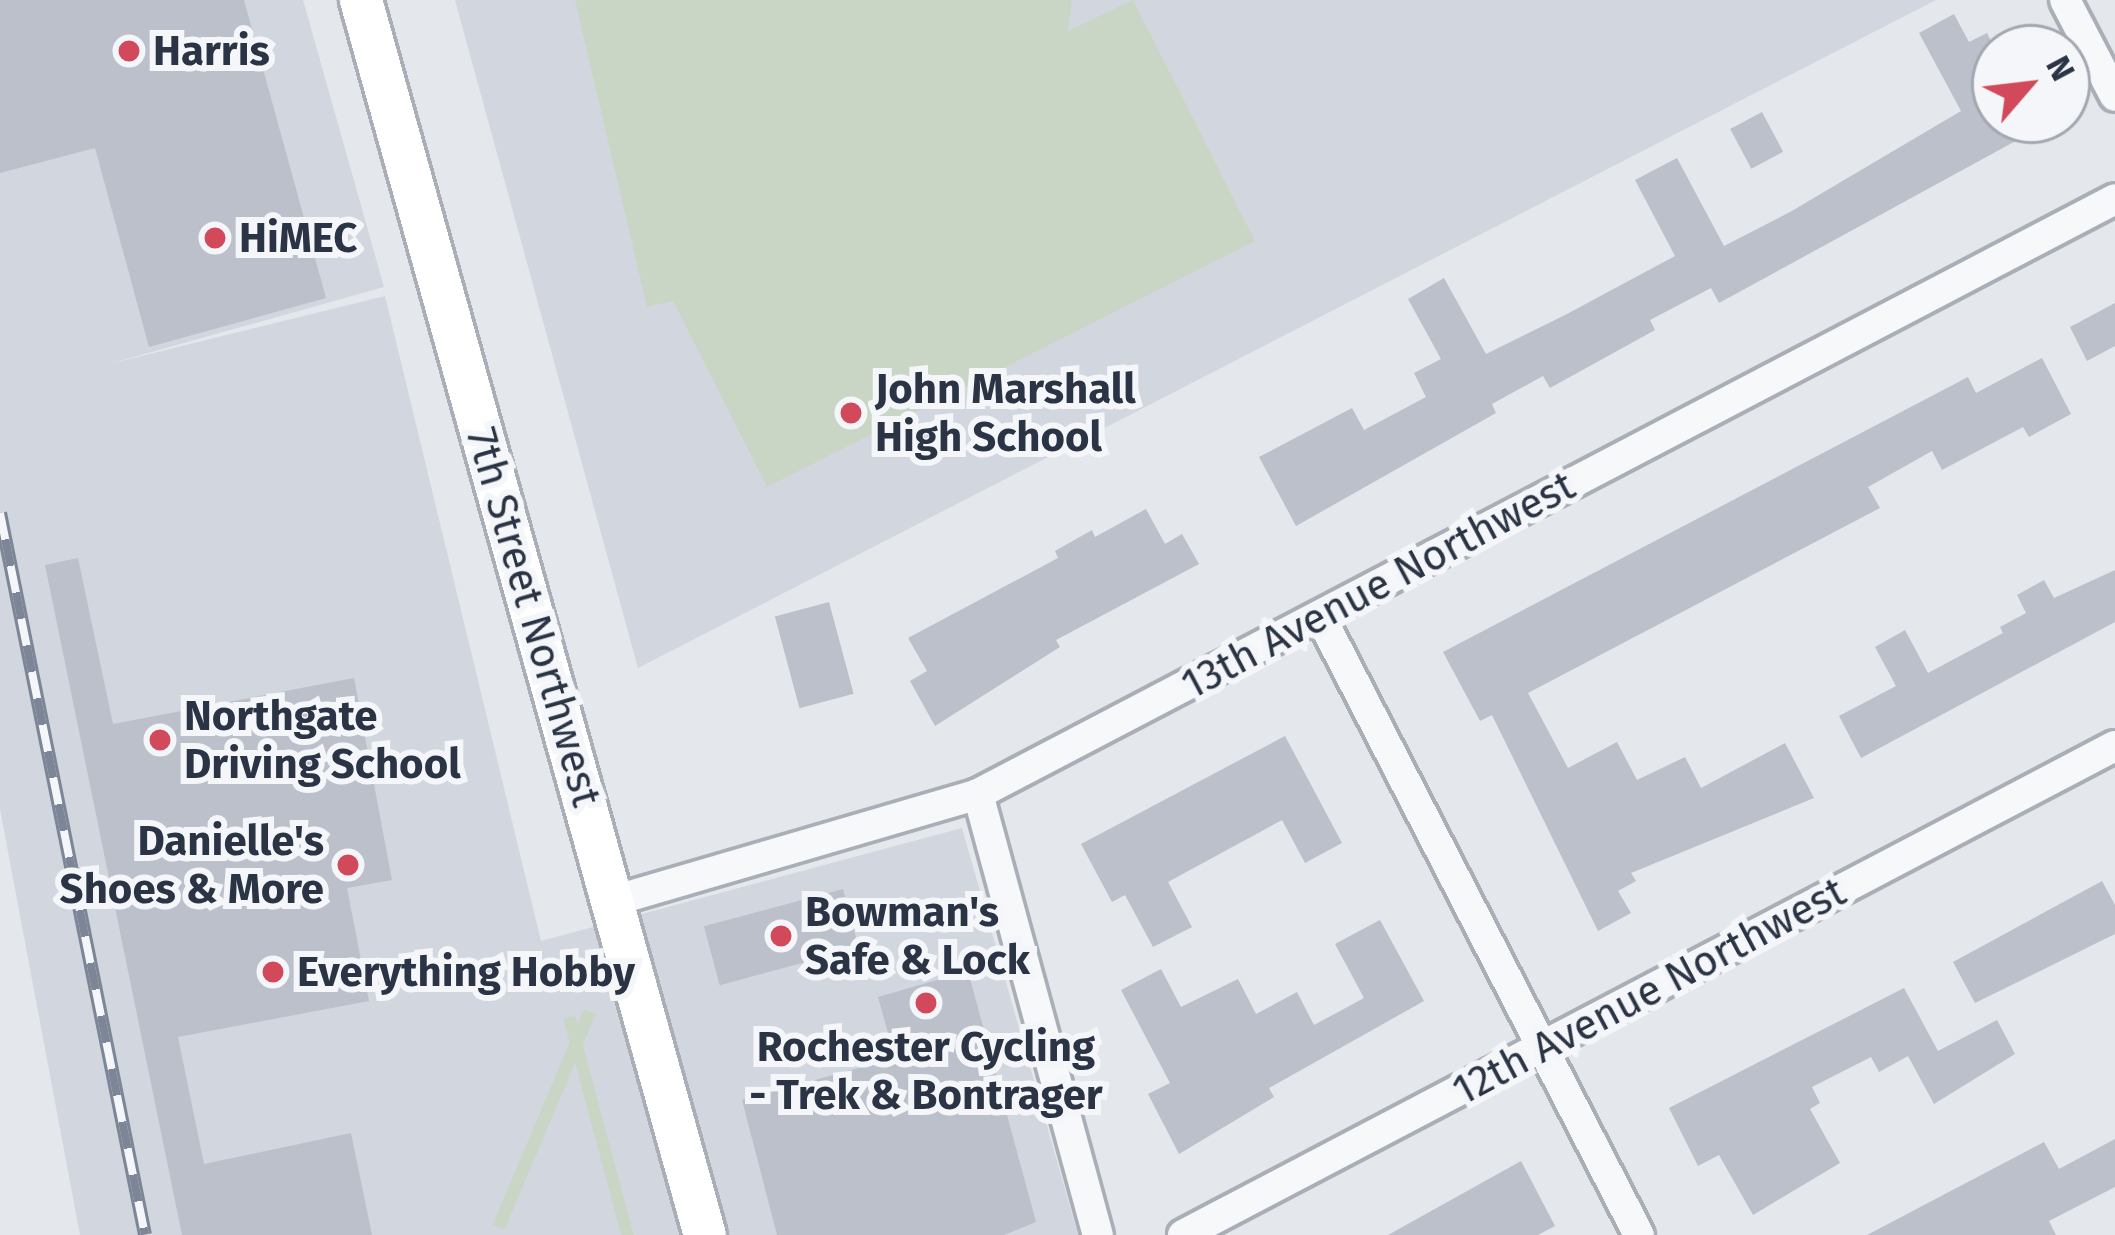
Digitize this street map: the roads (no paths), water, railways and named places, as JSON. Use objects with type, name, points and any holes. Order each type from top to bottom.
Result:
[{"type":"main road","name":"7th Street Northwest","points":[[362,0],[705,1235]]},
{"type":"street","points":[[2065,0],[2115,96]]},
{"type":"street","name":"13th Avenue Northwest","points":[[613,901],[978,794],[2115,199]]},
{"type":"street","points":[[1319,616],[1639,1235]]},
{"type":"street","name":"12th Avenue Northwest","points":[[1183,1235],[2115,746]]},
{"type":"street","points":[[978,794],[1098,1235]]},
{"type":"railway","points":[[0,513],[145,1235]]},
{"type":"place","name":"Harris","points":[[129,51]]},
{"type":"place","name":"HiMEC","points":[[215,238]]},
{"type":"place","name":"John Marshall High School","points":[[851,413]]},
{"type":"place","name":"Northgate Driving School","points":[[160,740]]},
{"type":"place","name":"Danielle's Shoes & More","points":[[348,865]]},
{"type":"place","name":"Bowman's Safe & Lock","points":[[781,936]]},
{"type":"place","name":"Everything Hobby","points":[[273,972]]},
{"type":"place","name":"Rochester Cycling - Trek & Bontrager","points":[[926,1003]]}]
